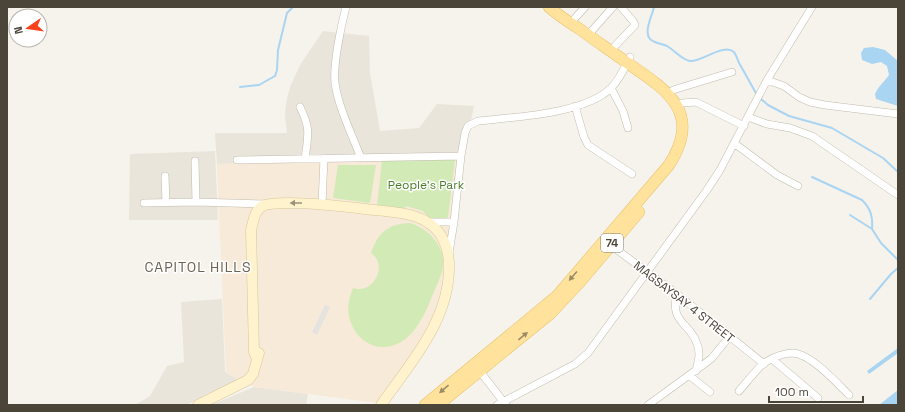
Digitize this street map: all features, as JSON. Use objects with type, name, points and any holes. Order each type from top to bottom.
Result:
[{"type":"main road","name":"74","points":[[438,405],[477,367],[557,296],[674,169],[684,155],[689,133],[687,119],[682,103],[673,90],[662,79],[629,60],[615,46],[549,7]]},
{"type":"main road","name":"74","points":[[560,7],[663,88],[673,99],[680,116],[683,133],[677,152],[669,165],[607,243]]},
{"type":"main road","name":"74","points":[[425,405],[477,367]]},
{"type":"street","points":[[346,7],[335,69],[335,83],[338,98],[361,158]]},
{"type":"street","points":[[575,18],[585,7]]},
{"type":"street","points":[[590,32],[613,7]]},
{"type":"street","points":[[615,46],[635,25],[634,21],[621,7]]},
{"type":"street","points":[[477,367],[502,404],[562,371],[582,359],[588,353],[720,170],[767,80],[812,7]]},
{"type":"street","points":[[381,405],[420,349],[438,319],[444,305],[447,288],[448,255],[454,222],[461,156],[465,133],[468,126],[478,121],[546,113],[594,100],[611,88],[629,60]]},
{"type":"street","points":[[673,90],[732,72]]},
{"type":"street","points":[[767,80],[784,86],[799,97],[810,102],[898,114]]},
{"type":"street","points":[[611,88],[623,110],[628,128]]},
{"type":"street","points":[[682,103],[696,102],[744,126]]},
{"type":"street","points":[[575,106],[584,137],[588,145],[632,174]]},
{"type":"street","points":[[300,107],[308,127],[305,159]]},
{"type":"street","points":[[748,117],[767,124],[790,128],[812,136],[898,195]]},
{"type":"street","points":[[734,143],[778,175],[798,186]]},
{"type":"street","points":[[237,160],[461,156]]},
{"type":"street","points":[[322,204],[324,158]]},
{"type":"street","points":[[195,161],[196,202]]},
{"type":"street","points":[[165,176],[166,203]]},
{"type":"street","points":[[144,203],[196,202],[322,204],[407,215],[420,218],[434,227],[442,236],[448,255]]},
{"type":"street","points":[[257,359],[254,352],[251,230],[257,211],[265,205],[270,204]]},
{"type":"street","points":[[198,405],[248,380],[253,374],[259,352],[256,230],[254,221]]},
{"type":"street","points":[[427,222],[454,222]]},
{"type":"street","name":"MAGSAYSAY 4 STREET","points":[[607,243],[677,294],[764,364]]},
{"type":"street","points":[[677,294],[675,304],[677,317],[695,338],[698,344],[699,357],[693,374]]},
{"type":"street","points":[[648,405],[693,374],[712,358],[729,337]]},
{"type":"street","points":[[739,391],[764,364],[785,354],[794,353],[808,358],[831,377],[849,395]]},
{"type":"street","points":[[772,359],[818,398]]},
{"type":"street","points":[[693,374],[710,392]]},
{"type":"shaded area","points":[[323,31],[369,36],[370,73],[380,131],[419,128],[437,104],[474,106],[463,160],[217,164],[215,133],[287,133],[285,117],[286,103],[290,87],[300,65]]},
{"type":"shaded area","points":[[215,151],[218,220],[129,220],[130,154]]},
{"type":"shaded area","points":[[382,160],[464,160],[452,259],[443,297],[419,344],[377,403],[254,387],[226,373],[217,164]]},
{"type":"shaded area","points":[[222,299],[225,372],[239,380],[205,395],[187,405],[135,405],[150,396],[167,366],[184,362],[181,302]]},
{"type":"shaded area","points":[[325,305],[330,307],[317,335],[312,332]]},
{"type":"shaded area","points":[[254,387],[308,394],[306,405],[211,405]]},
{"type":"green space","name":"People's Park","points":[[382,160],[455,160],[448,217],[441,219],[429,218],[423,211],[406,206],[402,211],[377,206]]},
{"type":"green space","points":[[338,165],[376,165],[370,203],[333,198]]},
{"type":"green space","points":[[410,223],[424,230],[436,241],[442,255],[443,263],[441,274],[425,312],[408,337],[400,343],[391,346],[373,346],[359,337],[353,328],[348,311],[349,300],[353,288],[360,289],[367,287],[376,278],[379,265],[376,258],[371,253],[380,235],[395,225]]},
{"type":"water","points":[[873,47],[885,50],[898,61],[898,106],[876,99],[876,91],[889,75],[887,66],[881,62],[872,64],[862,60],[861,53],[864,48]]},
{"type":"water","points":[[898,348],[898,353],[869,374],[867,371]]},
{"type":"water","points":[[898,390],[898,405],[879,405]]},
{"type":"waterway","points":[[240,87],[259,85],[275,76],[277,70],[278,50],[287,13],[293,7]]},
{"type":"waterway","points":[[654,7],[648,26],[648,36],[651,39],[656,43],[667,46],[681,57],[690,61],[695,61],[718,51],[729,50],[734,52],[756,93]]},
{"type":"waterway","points":[[761,99],[768,105],[789,116],[832,128],[883,158],[898,172]]},
{"type":"waterway","points":[[812,177],[862,200],[871,213],[872,229]]},
{"type":"waterway","points":[[850,215],[872,229],[881,243],[898,260]]},
{"type":"waterway","points":[[870,299],[898,268]]},
{"type":"district","name":"CAPITOL HILLS","points":[[198,267]]}]
